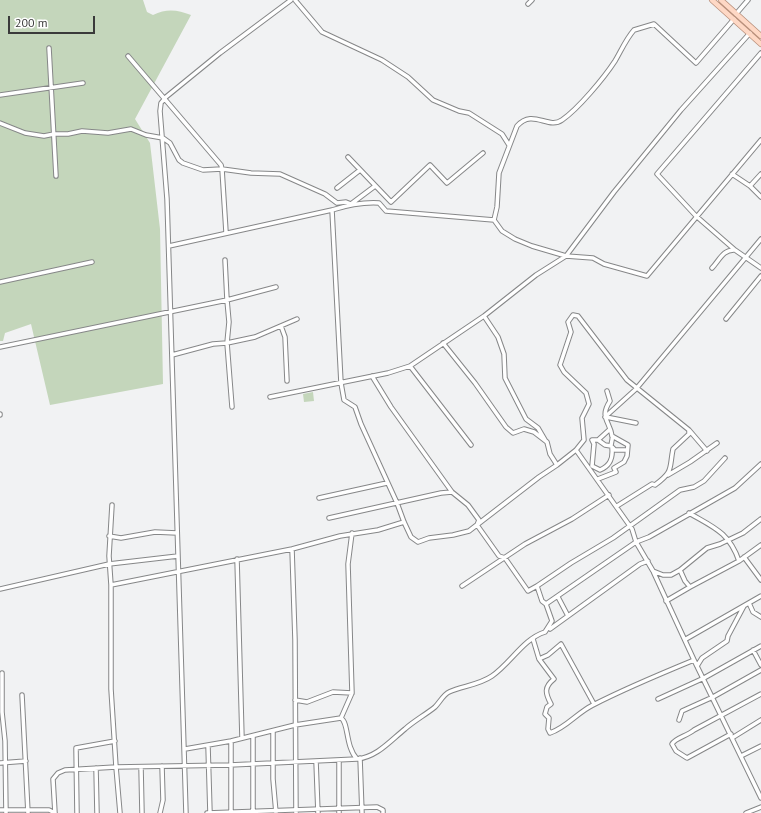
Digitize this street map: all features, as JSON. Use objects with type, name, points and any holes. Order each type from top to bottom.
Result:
[{"type":"main road","points":[[712,0],[761,44]]},
{"type":"main road","points":[[722,0],[761,36]]},
{"type":"street","points":[[186,813],[169,246],[160,111],[164,99],[220,53],[291,0]]},
{"type":"street","points":[[294,0],[322,32],[382,60],[408,77],[433,100],[459,112],[469,113],[502,134],[509,145]]},
{"type":"street","points":[[528,4],[532,0]]},
{"type":"street","points":[[736,14],[748,0]]},
{"type":"street","points":[[494,220],[497,207],[499,173],[517,126],[521,122],[529,118],[549,122],[561,121],[592,91],[615,61],[634,30],[654,24],[696,62],[734,19]]},
{"type":"street","points":[[270,397],[372,376],[410,366],[484,316],[536,275],[566,256],[614,192],[681,110],[750,33]]},
{"type":"street","points":[[49,48],[56,176]]},
{"type":"street","points":[[761,54],[657,174],[696,216],[736,250],[761,268]]},
{"type":"street","points":[[128,56],[221,165],[226,232]]},
{"type":"street","points":[[0,95],[84,83]]},
{"type":"street","points":[[0,123],[25,133],[44,136],[82,131],[108,133],[131,129],[146,135],[163,138],[170,143],[179,160],[183,163],[203,170],[222,169],[251,173],[280,174],[325,194],[337,203],[346,202],[358,205],[367,202],[379,203],[386,211],[419,215],[470,217],[494,220],[502,231],[515,239],[566,256],[593,258],[604,264],[647,276],[761,140]]},
{"type":"street","points":[[348,157],[391,202],[430,165],[447,183],[483,153]]},
{"type":"street","points":[[337,188],[360,170]]},
{"type":"street","points":[[732,174],[750,186],[761,197]]},
{"type":"street","points":[[750,186],[761,174]]},
{"type":"street","points":[[169,246],[226,232],[332,210],[351,204],[375,186]]},
{"type":"street","points":[[332,210],[341,382],[344,400],[355,407],[404,522],[411,537],[418,542],[429,538],[464,532],[477,525],[576,450],[584,440],[582,418],[589,404],[586,393],[564,372],[560,365],[571,332],[568,322],[569,318],[573,315],[578,316],[621,373],[636,389],[689,430],[707,451]]},
{"type":"street","points":[[605,417],[636,389],[761,240]]},
{"type":"street","points":[[712,268],[724,253],[736,250]]},
{"type":"street","points":[[225,260],[229,322],[227,343],[232,407]]},
{"type":"street","points":[[0,282],[92,262]]},
{"type":"street","points":[[726,319],[761,276]]},
{"type":"street","points":[[0,347],[227,300],[276,287]]},
{"type":"street","points":[[484,316],[500,343],[504,354],[505,378],[519,408],[526,419],[538,428],[547,442],[550,454],[557,465]]},
{"type":"street","points":[[172,355],[213,344],[227,343],[255,337],[297,319]]},
{"type":"street","points":[[281,326],[285,337],[287,381]]},
{"type":"street","points":[[443,343],[475,383],[506,427],[513,433],[528,429],[547,442]]},
{"type":"street","points":[[410,366],[471,445]]},
{"type":"street","points":[[372,376],[386,401],[452,492],[468,505],[479,520],[477,525]]},
{"type":"street","points":[[591,468],[600,470],[605,468],[611,462],[612,436],[605,417],[610,401],[607,391]]},
{"type":"street","points":[[605,417],[636,423]]},
{"type":"street","points":[[598,440],[609,430]]},
{"type":"street","points":[[668,475],[672,465],[672,448],[689,434],[689,430]]},
{"type":"street","points":[[598,479],[616,472],[614,468],[624,462],[627,456],[628,445],[612,436]]},
{"type":"street","points":[[584,440],[588,442],[598,440],[604,445],[612,447],[615,450],[627,450]]},
{"type":"street","points":[[591,468],[594,444],[592,440]]},
{"type":"street","points":[[617,506],[652,484],[655,485],[717,443]]},
{"type":"street","points":[[576,450],[591,468],[630,525],[635,535],[636,542],[653,571],[666,601],[686,639],[694,660],[761,798]]},
{"type":"street","points":[[477,525],[499,556],[506,558],[528,591],[630,525],[680,490],[694,487],[704,481],[725,458]]},
{"type":"street","points":[[546,604],[636,542],[649,537],[735,488],[761,464]]},
{"type":"street","points":[[319,498],[387,483]]},
{"type":"street","points":[[329,518],[441,493],[452,492]]},
{"type":"street","points":[[462,586],[526,544],[572,519],[609,495]]},
{"type":"street","points":[[112,505],[109,564],[111,585],[111,690],[120,813]]},
{"type":"street","points":[[689,513],[720,530],[729,540],[739,561]]},
{"type":"street","points":[[653,571],[668,576],[680,570],[707,548],[729,540],[747,530],[760,519]]},
{"type":"street","points":[[760,519],[761,526]]},
{"type":"street","points":[[111,585],[292,549],[352,533],[378,530],[404,522]]},
{"type":"street","points":[[110,536],[121,538],[155,532],[177,533]]},
{"type":"street","points":[[341,718],[352,693],[348,564],[352,533]]},
{"type":"street","points":[[666,601],[690,586],[739,561],[761,545]]},
{"type":"street","points":[[292,549],[296,812]]},
{"type":"street","points":[[0,589],[109,564],[178,556]]},
{"type":"street","points":[[744,557],[759,574],[761,580]]},
{"type":"street","points":[[236,559],[242,738]]},
{"type":"street","points":[[0,810],[6,812],[28,812],[49,810],[55,813],[53,779],[58,772],[65,770],[185,765],[208,766],[358,759],[366,757],[383,748],[405,729],[433,709],[448,692],[460,689],[492,676],[510,660],[517,651],[539,634],[545,632],[640,564],[648,561]]},
{"type":"street","points":[[680,570],[685,581],[690,586]]},
{"type":"street","points":[[537,586],[542,601],[546,604],[552,621],[545,632]]},
{"type":"street","points":[[686,639],[761,596]]},
{"type":"street","points":[[558,597],[568,616]]},
{"type":"street","points":[[746,605],[761,618]]},
{"type":"street","points":[[697,666],[702,658],[727,641],[728,636],[746,605]]},
{"type":"street","points":[[533,639],[539,659],[554,679],[549,683],[545,690],[545,694],[551,704],[547,707],[545,714],[548,718],[548,729],[550,733],[558,730],[594,704],[658,674],[694,660]]},
{"type":"street","points":[[539,659],[548,655],[561,644],[594,704]]},
{"type":"street","points":[[658,699],[704,678],[761,646]]},
{"type":"street","points":[[753,650],[761,665]]},
{"type":"street","points":[[679,720],[682,711],[713,697],[761,670]]},
{"type":"street","points":[[2,673],[2,718],[6,762],[6,812]]},
{"type":"street","points":[[295,700],[307,702],[333,692],[352,693]]},
{"type":"street","points":[[761,694],[694,730],[685,737],[677,738],[672,744],[676,751],[687,758],[761,720]]},
{"type":"street","points":[[22,695],[28,812]]},
{"type":"street","points":[[341,718],[344,720],[346,725],[347,739],[352,754],[358,759],[362,813]]},
{"type":"street","points":[[185,749],[231,741],[295,725],[341,718]]},
{"type":"street","points":[[273,731],[276,812]]},
{"type":"street","points":[[252,736],[253,812]]},
{"type":"street","points":[[77,813],[76,748],[115,741]]},
{"type":"street","points":[[231,741],[231,812]]},
{"type":"street","points":[[208,746],[210,813]]},
{"type":"street","points":[[741,756],[761,746]]},
{"type":"street","points":[[339,760],[339,811]]},
{"type":"street","points":[[0,763],[26,761]]},
{"type":"street","points":[[316,761],[318,811]]},
{"type":"street","points":[[160,813],[163,800],[162,766]]},
{"type":"street","points":[[141,767],[142,813]]},
{"type":"street","points":[[96,768],[97,813]]},
{"type":"street","points":[[207,813],[339,811],[362,807],[377,807],[383,810],[383,813]]},
{"type":"street","points":[[746,813],[761,807]]},
{"type":"green space","points":[[0,0],[143,0],[147,12],[153,15],[163,11],[172,10],[191,15],[135,119],[150,143],[160,229],[163,384],[50,405],[31,324],[5,333],[3,341],[0,341]]},
{"type":"green space","points":[[313,392],[314,401],[304,402],[303,394]]}]
